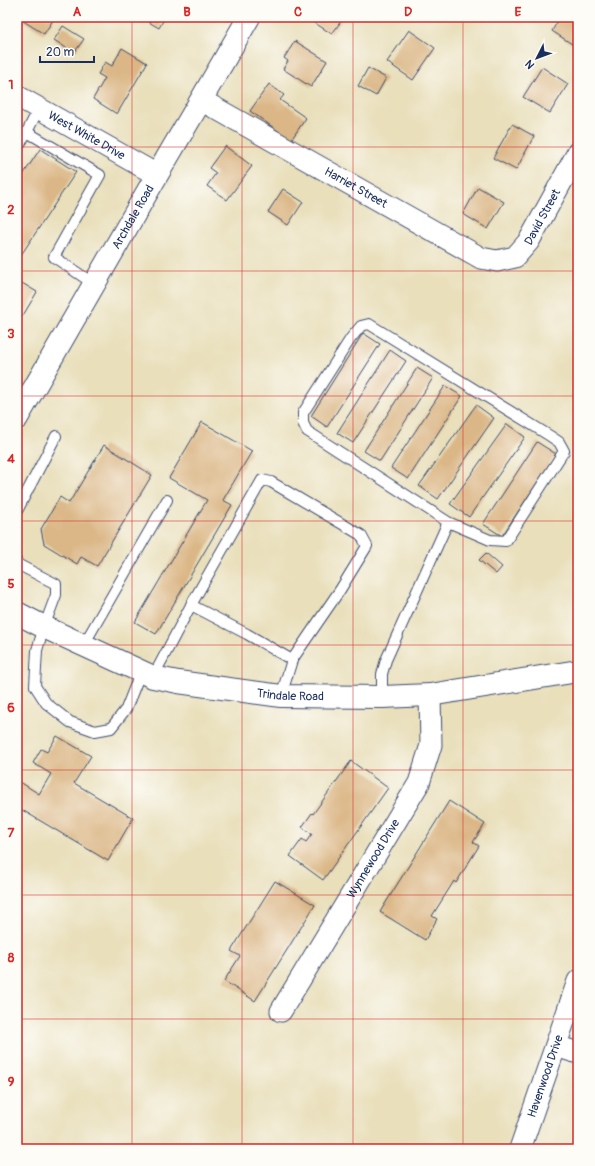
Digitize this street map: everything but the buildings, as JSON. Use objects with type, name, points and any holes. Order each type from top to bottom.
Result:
[{"type":"main road","name":"Archdale Road","points":[[17,418],[249,17]]},
{"type":"main road","name":"Trindale Road","points":[[17,613],[83,646],[147,674],[178,682],[281,696],[382,697],[430,694],[578,671]]},
{"type":"street","name":"West White Drive","points":[[17,96],[157,175]]},
{"type":"street","name":"Harriet Street","points":[[201,100],[481,258],[497,261],[515,257]]},
{"type":"street","name":"David Street","points":[[515,257],[529,241],[578,152]]},
{"type":"street","name":"Wynnewood Drive","points":[[281,1011],[419,783],[431,745],[430,694]]},
{"type":"street","name":"Havenwood Drive","points":[[520,1149],[578,981]]},
{"type":"street","points":[[556,1046],[578,1053]]},
{"type":"lane","points":[[17,149],[39,108]]},
{"type":"lane","points":[[27,132],[100,175],[54,257],[94,284]]},
{"type":"lane","points":[[369,324],[550,436],[558,442],[564,451],[506,541],[490,540],[448,522],[307,431],[302,423],[303,413],[351,338],[361,326],[369,324]]},
{"type":"lane","points":[[17,511],[56,436]]},
{"type":"lane","points":[[17,562],[19,565],[56,584],[56,594],[37,650],[36,686],[46,702],[70,722],[95,731],[111,728],[126,709],[191,605],[262,480],[271,482],[361,535],[367,546],[340,590],[292,660],[281,696]]},
{"type":"lane","points":[[83,646],[167,500]]},
{"type":"lane","points":[[382,697],[382,674],[386,660],[448,522]]},
{"type":"lane","points":[[191,605],[247,634],[292,660]]}]
